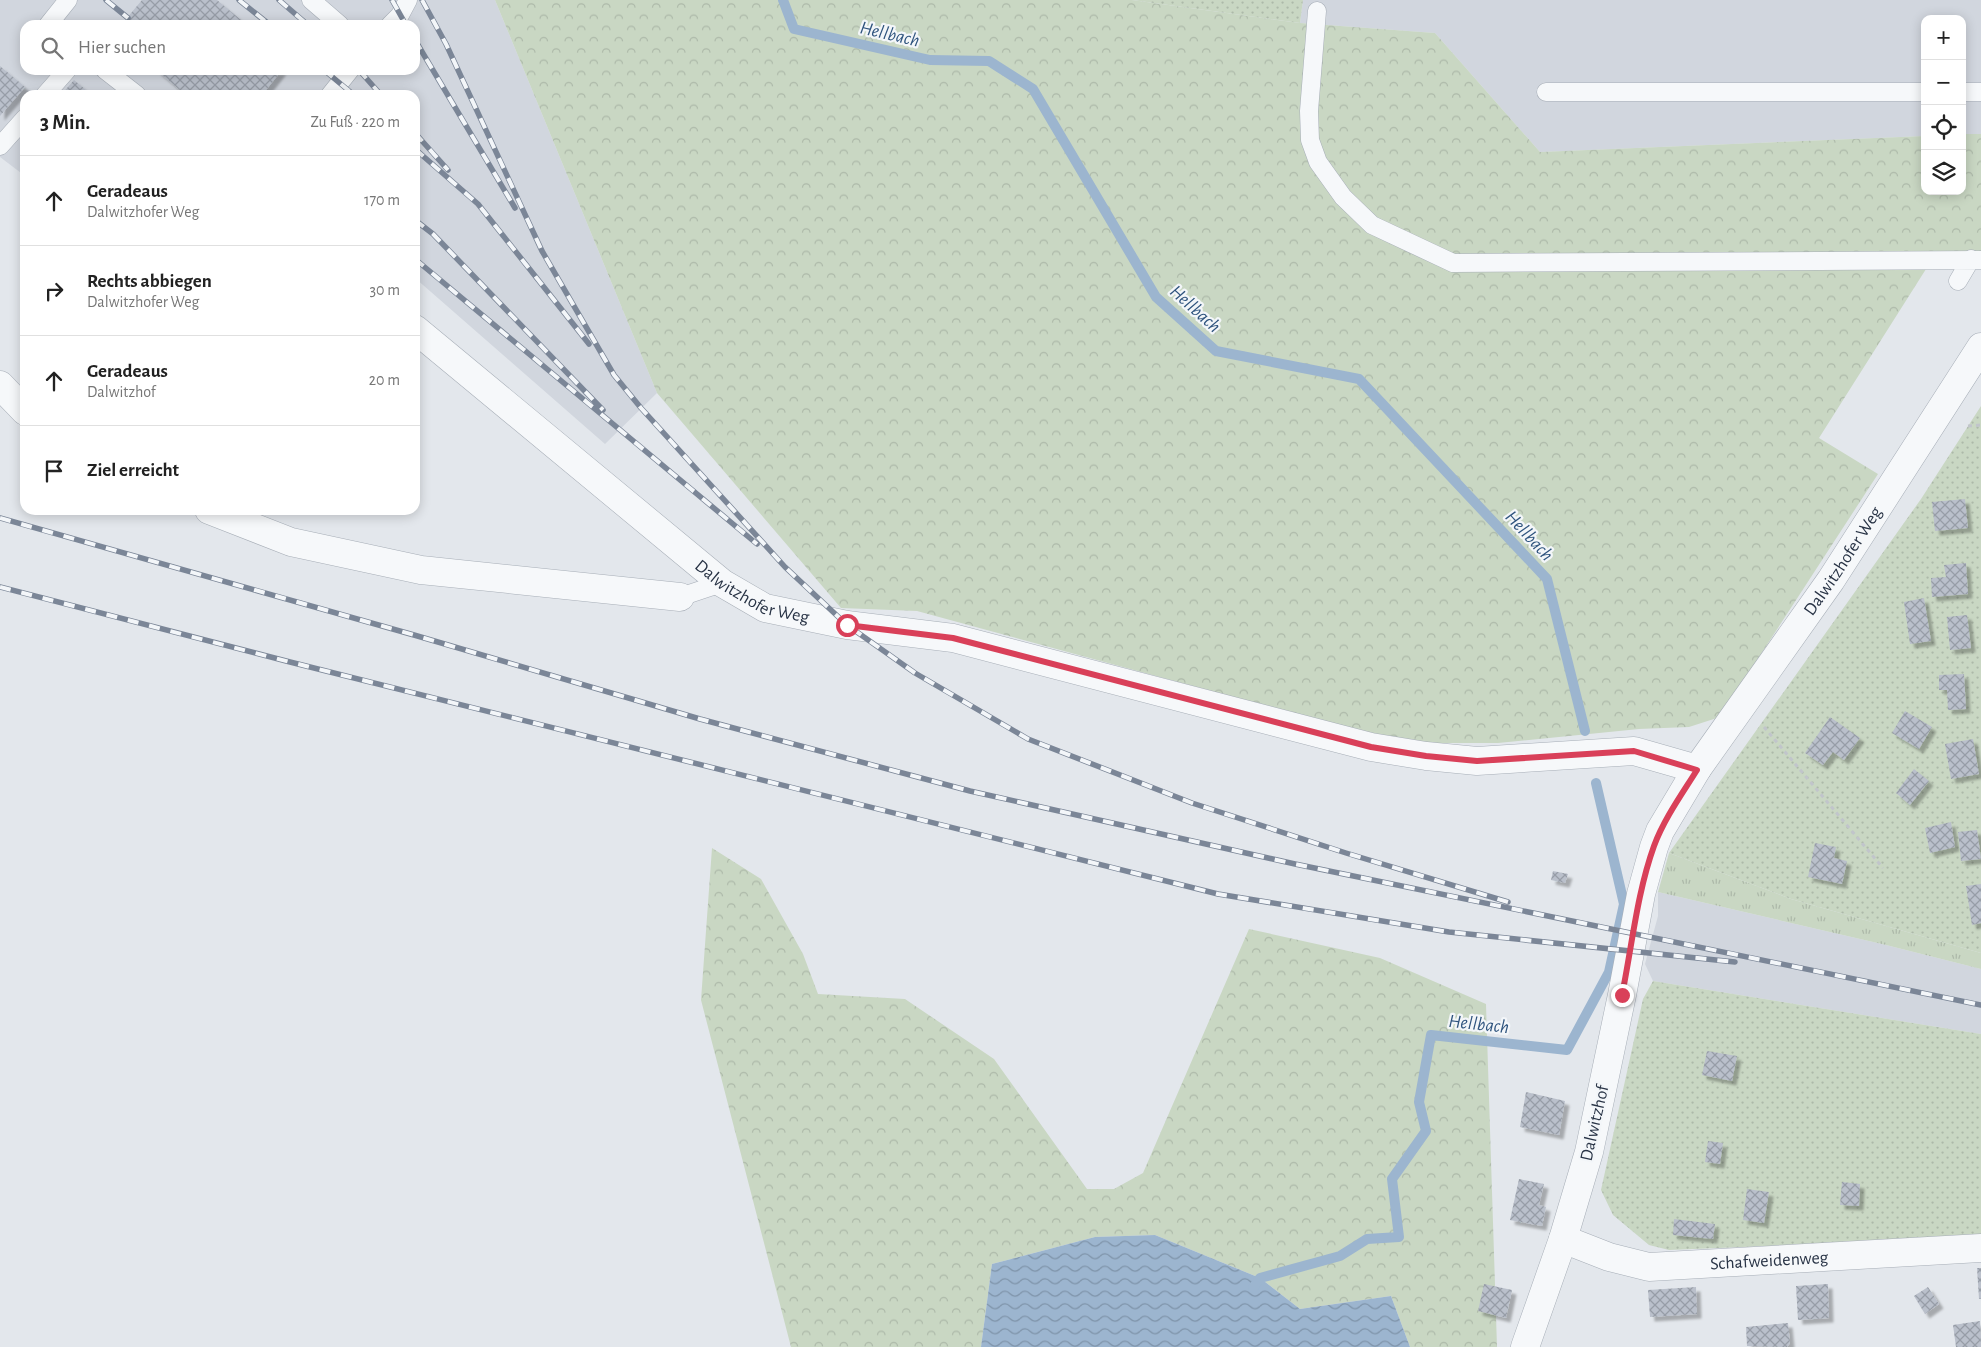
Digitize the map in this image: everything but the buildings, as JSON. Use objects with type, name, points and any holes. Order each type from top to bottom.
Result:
[{"type":"street","name":"Dalwitzhofer Weg","points":[[420,336],[722,582],[765,608],[847,625],[953,638],[1371,747],[1426,756],[1477,761],[1634,751],[1697,770]]},
{"type":"street","name":"Dalwitzhofer Weg","points":[[1641,894],[1660,831],[1697,770],[1831,580],[1981,347]]},
{"type":"street","points":[[0,385],[20,407]]},
{"type":"street","points":[[222,515],[291,542],[421,570],[680,598]]},
{"type":"street","name":"Dalwitzhof","points":[[1525,1347],[1563,1240],[1589,1152],[1641,894]]},
{"type":"street","name":"Schafweidenweg","points":[[1563,1240],[1609,1258],[1649,1267],[1981,1248]]},
{"type":"lane","points":[[52,20],[68,0]]},
{"type":"lane","points":[[311,0],[334,20]]},
{"type":"lane","points":[[395,20],[408,0]]},
{"type":"lane","points":[[1317,11],[1309,111],[1310,140],[1318,162],[1343,197],[1372,225],[1453,263],[1976,259]]},
{"type":"lane","points":[[49,90],[63,75]]},
{"type":"lane","points":[[111,75],[131,90]]},
{"type":"lane","points":[[334,90],[346,75]]},
{"type":"lane","points":[[1546,92],[1921,92]]},
{"type":"lane","points":[[1966,92],[1981,92]]},
{"type":"lane","points":[[0,146],[20,124]]},
{"type":"lane","points":[[1958,281],[1976,259]]},
{"type":"lane","points":[[680,598],[722,582]]},
{"type":"path","points":[[1747,701],[1761,723],[1883,868]]},
{"type":"shaded area","points":[[0,0],[495,0],[657,393],[605,444],[420,282],[420,90],[20,90],[20,172],[0,157]]},
{"type":"shaded area","points":[[1303,0],[1981,0],[1981,134],[1966,134],[1966,15],[1921,15],[1921,136],[1540,152],[1435,33],[1300,23]]},
{"type":"shaded area","points":[[1658,892],[1981,969],[1981,1034],[1653,981],[1645,964],[1658,916]]},
{"type":"green space","points":[[495,0],[1132,0],[1300,23],[1435,33],[1540,152],[1921,136],[1921,195],[1966,195],[1966,134],[1981,134],[1981,260],[1933,258],[1819,438],[1878,474],[1720,717],[1689,727],[1639,729],[1498,743],[1403,743],[917,611],[841,608],[657,393]]},
{"type":"green space","points":[[1132,0],[1303,0],[1300,23]]},
{"type":"green space","points":[[1981,406],[1981,953],[1791,899],[1669,853],[1921,499]]},
{"type":"green space","points":[[712,848],[761,879],[803,954],[818,994],[905,999],[994,1059],[1087,1189],[1114,1189],[1143,1173],[1249,929],[1380,958],[1486,1004],[1497,1347],[1410,1347],[1391,1296],[1300,1309],[1260,1278],[1155,1235],[1095,1237],[992,1264],[981,1347],[791,1347],[701,1000]]},
{"type":"green space","points":[[1669,853],[1791,899],[1981,953],[1981,969],[1658,892]]},
{"type":"green space","points":[[1653,981],[1981,1034],[1981,1237],[1669,1250],[1649,1245],[1613,1215],[1601,1190],[1643,999]]},
{"type":"water","points":[[1155,1235],[1260,1278],[1300,1309],[1391,1296],[1410,1347],[981,1347],[992,1264],[1095,1237]]},
{"type":"waterway","name":"Hellbach","points":[[783,0],[794,29],[930,60],[989,61],[1033,89],[1156,297],[1216,351],[1359,379],[1547,579],[1585,731]]},
{"type":"waterway","name":"Hellbach","points":[[1253,1288],[1260,1278],[1340,1256],[1367,1239],[1399,1237],[1392,1179],[1426,1131],[1419,1102],[1431,1035],[1567,1050],[1609,972],[1624,904],[1596,783]]},
{"type":"railway","points":[[106,0],[128,18]]},
{"type":"railway","points":[[239,0],[264,20]]},
{"type":"railway","points":[[279,0],[302,20]]},
{"type":"railway","points":[[392,0],[403,20]]},
{"type":"railway","points":[[422,0],[446,44],[542,251],[614,375],[641,408],[785,567],[847,625],[915,673],[1028,739],[1192,803],[1346,853],[1508,902]]},
{"type":"railway","points":[[420,48],[515,208]]},
{"type":"railway","points":[[330,75],[348,90]]},
{"type":"railway","points":[[363,75],[377,90]]},
{"type":"railway","points":[[420,139],[448,170]]},
{"type":"railway","points":[[420,153],[478,204],[589,344]]},
{"type":"railway","points":[[420,224],[433,234],[603,410]]},
{"type":"railway","points":[[420,263],[757,544]]},
{"type":"railway","points":[[0,518],[414,635],[700,719],[970,791],[1295,864],[1981,1005]]},
{"type":"railway","points":[[0,587],[290,662],[1218,894],[1449,932],[1735,962]]},
{"type":"route","points":[[847,625],[953,638],[1371,747],[1426,756],[1477,761],[1634,751],[1697,770],[1660,831],[1654,848],[1641,894],[1622,995]]}]
